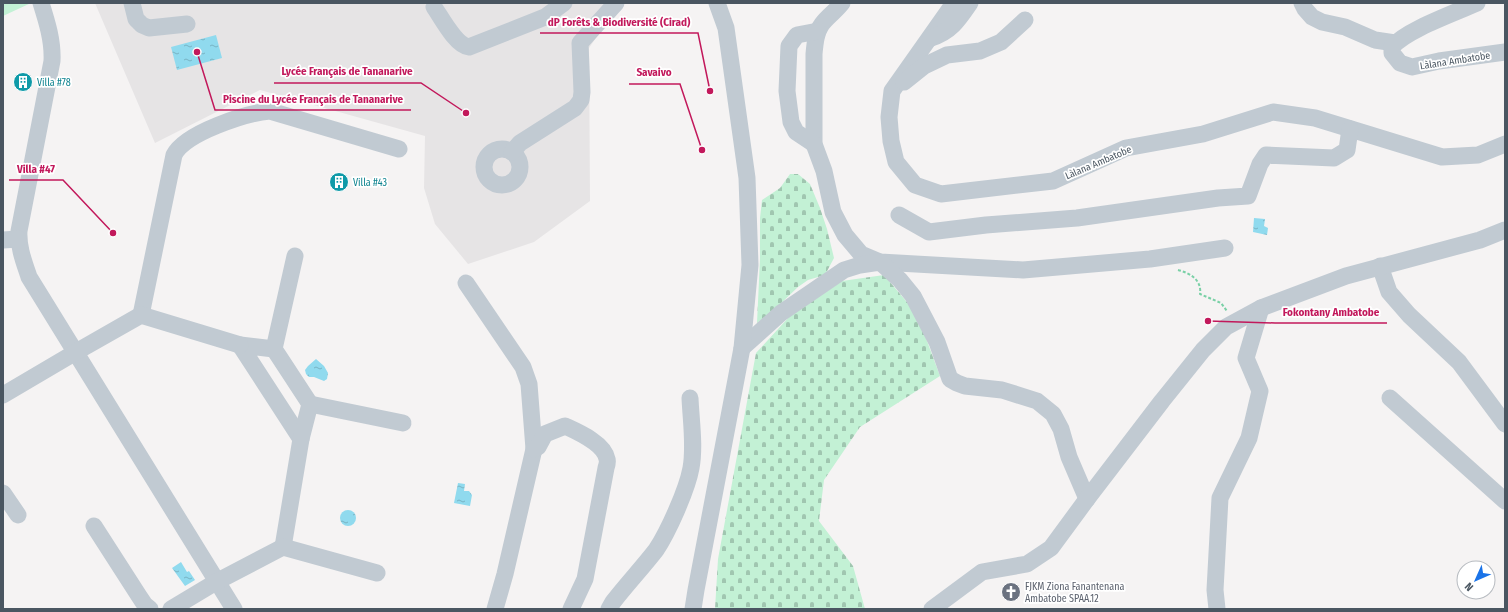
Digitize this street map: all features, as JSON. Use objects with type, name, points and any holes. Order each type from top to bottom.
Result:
[{"type":"street","points":[[41,3],[53,48],[52,61],[11,240],[24,262],[29,277],[234,609]]},
{"type":"street","points":[[132,3],[136,20],[142,26],[149,28],[188,24]]},
{"type":"street","points":[[434,7],[461,44],[469,47],[545,17],[564,3]]},
{"type":"street","points":[[512,152],[520,143],[575,108],[581,100],[580,43],[616,3]]},
{"type":"street","points":[[693,609],[742,348],[750,265],[747,178],[726,28],[717,3]]},
{"type":"street","points":[[842,3],[823,23],[818,31],[815,40],[814,54],[814,144],[824,171],[833,212],[845,235],[861,254],[880,262],[900,280],[913,296],[937,342],[950,379],[966,386],[1002,390],[1037,401],[1053,414],[1061,429],[1069,458],[1087,499]]},
{"type":"street","name":"Làlana Ambatobe","points":[[954,3],[892,91],[889,117],[891,141],[896,162],[915,185],[941,194],[1053,181],[1126,148],[1203,134],[1273,112],[1314,118],[1442,157],[1478,155],[1505,144]]},
{"type":"street","points":[[927,40],[940,35],[955,24],[970,3]]},
{"type":"street","points":[[1302,3],[1312,17],[1322,22],[1345,27],[1375,40],[1395,43],[1408,34],[1477,3]]},
{"type":"street","points":[[892,91],[924,66],[947,55],[980,51],[1001,42],[1025,20]]},
{"type":"street","points":[[814,144],[796,132],[791,122],[787,91],[789,46],[797,35],[818,31]]},
{"type":"street","name":"Làlana Ambatobe","points":[[1395,43],[1392,48],[1395,57],[1400,63],[1412,67],[1439,61],[1505,52]]},
{"type":"street","points":[[787,91],[814,96]]},
{"type":"street","points":[[141,315],[174,155],[176,150],[192,138],[248,114],[270,111],[399,149]]},
{"type":"street","points":[[899,214],[929,232],[986,225],[1077,218],[1218,198],[1248,196],[1260,164],[1266,155],[1334,158],[1347,150],[1350,129]]},
{"type":"street","points":[[932,609],[982,572],[1027,564],[1051,548],[1162,400],[1203,350],[1226,327],[1261,308],[1346,276],[1480,240],[1505,230]]},
{"type":"street","points":[[742,348],[781,313],[844,270],[860,266],[880,262],[1023,270],[1150,259],[1225,248]]},
{"type":"street","points":[[295,256],[274,349],[310,404],[403,423]]},
{"type":"street","points":[[1380,266],[1389,292],[1414,320],[1459,362],[1505,424]]},
{"type":"street","points":[[466,283],[523,367],[529,384],[534,449],[506,574],[495,609]]},
{"type":"street","points":[[1217,609],[1215,590],[1220,498],[1249,438],[1260,391],[1246,358],[1261,308]]},
{"type":"street","points":[[3,396],[141,315],[240,345],[274,349]]},
{"type":"street","points":[[240,345],[301,440]]},
{"type":"street","points":[[608,609],[656,549],[663,538],[685,490],[691,468],[693,450],[690,398]]},
{"type":"street","points":[[1390,398],[1505,501]]},
{"type":"street","points":[[283,547],[301,440],[310,404]]},
{"type":"street","points":[[534,449],[538,447],[545,434],[565,426],[576,431],[602,448],[607,459],[585,579],[571,609]]},
{"type":"street","points":[[3,493],[18,515]]},
{"type":"street","points":[[94,526],[145,605],[150,609]]},
{"type":"street","points":[[171,609],[216,582],[283,547],[377,573]]},
{"type":"path","points":[[1175,270],[1182,271],[1195,278],[1200,285],[1200,294],[1221,303],[1225,307],[1229,316]]},
{"type":"shaded area","points":[[95,3],[622,3],[613,13],[589,48],[590,201],[534,242],[468,264],[435,224],[424,188],[425,136],[260,90],[155,143]]},
{"type":"green space","points":[[3,3],[31,3],[3,16]]},
{"type":"green space","points":[[790,174],[798,174],[810,184],[827,229],[834,258],[825,275],[808,280],[798,287],[775,309],[757,323],[760,218],[762,200],[780,188]]},
{"type":"green space","points":[[884,275],[917,314],[940,376],[860,427],[824,480],[819,521],[853,566],[865,609],[715,609],[718,559],[756,353],[789,317],[842,281]]},
{"type":"water","points":[[216,35],[222,58],[177,70],[171,47]]},
{"type":"water","points":[[1254,218],[1265,219],[1264,226],[1268,228],[1267,235],[1253,232]]},
{"type":"water","points":[[316,359],[324,366],[328,373],[327,379],[324,381],[314,377],[309,377],[306,374],[305,370]]},
{"type":"water","points":[[458,483],[465,484],[464,491],[469,491],[472,495],[470,506],[454,503]]},
{"type":"water","points":[[348,510],[354,512],[356,518],[354,524],[348,526],[342,524],[340,518],[342,512]]},
{"type":"water","points":[[181,562],[187,572],[189,571],[195,580],[185,586],[172,568]]},
{"type":"place","name":"Piscine du Lycée Français de Tananarive","points":[[197,52]]},
{"type":"place","name":"Villa #78","points":[[23,82]]},
{"type":"place","name":"dP Forêts & Biodiversité (Cirad)","points":[[710,91]]},
{"type":"place","name":"Lycée Français de Tananarive","points":[[466,113]]},
{"type":"place","name":"Savaivo","points":[[702,150]]},
{"type":"place","name":"Villa #43","points":[[339,182]]},
{"type":"place","name":"Villa #47","points":[[113,233]]},
{"type":"place","name":"Fokontany Ambatobe","points":[[1208,321]]},
{"type":"place","name":"FJKM Ziona Fanantenana Ambatobe SPAA.12","points":[[1011,592]]}]
